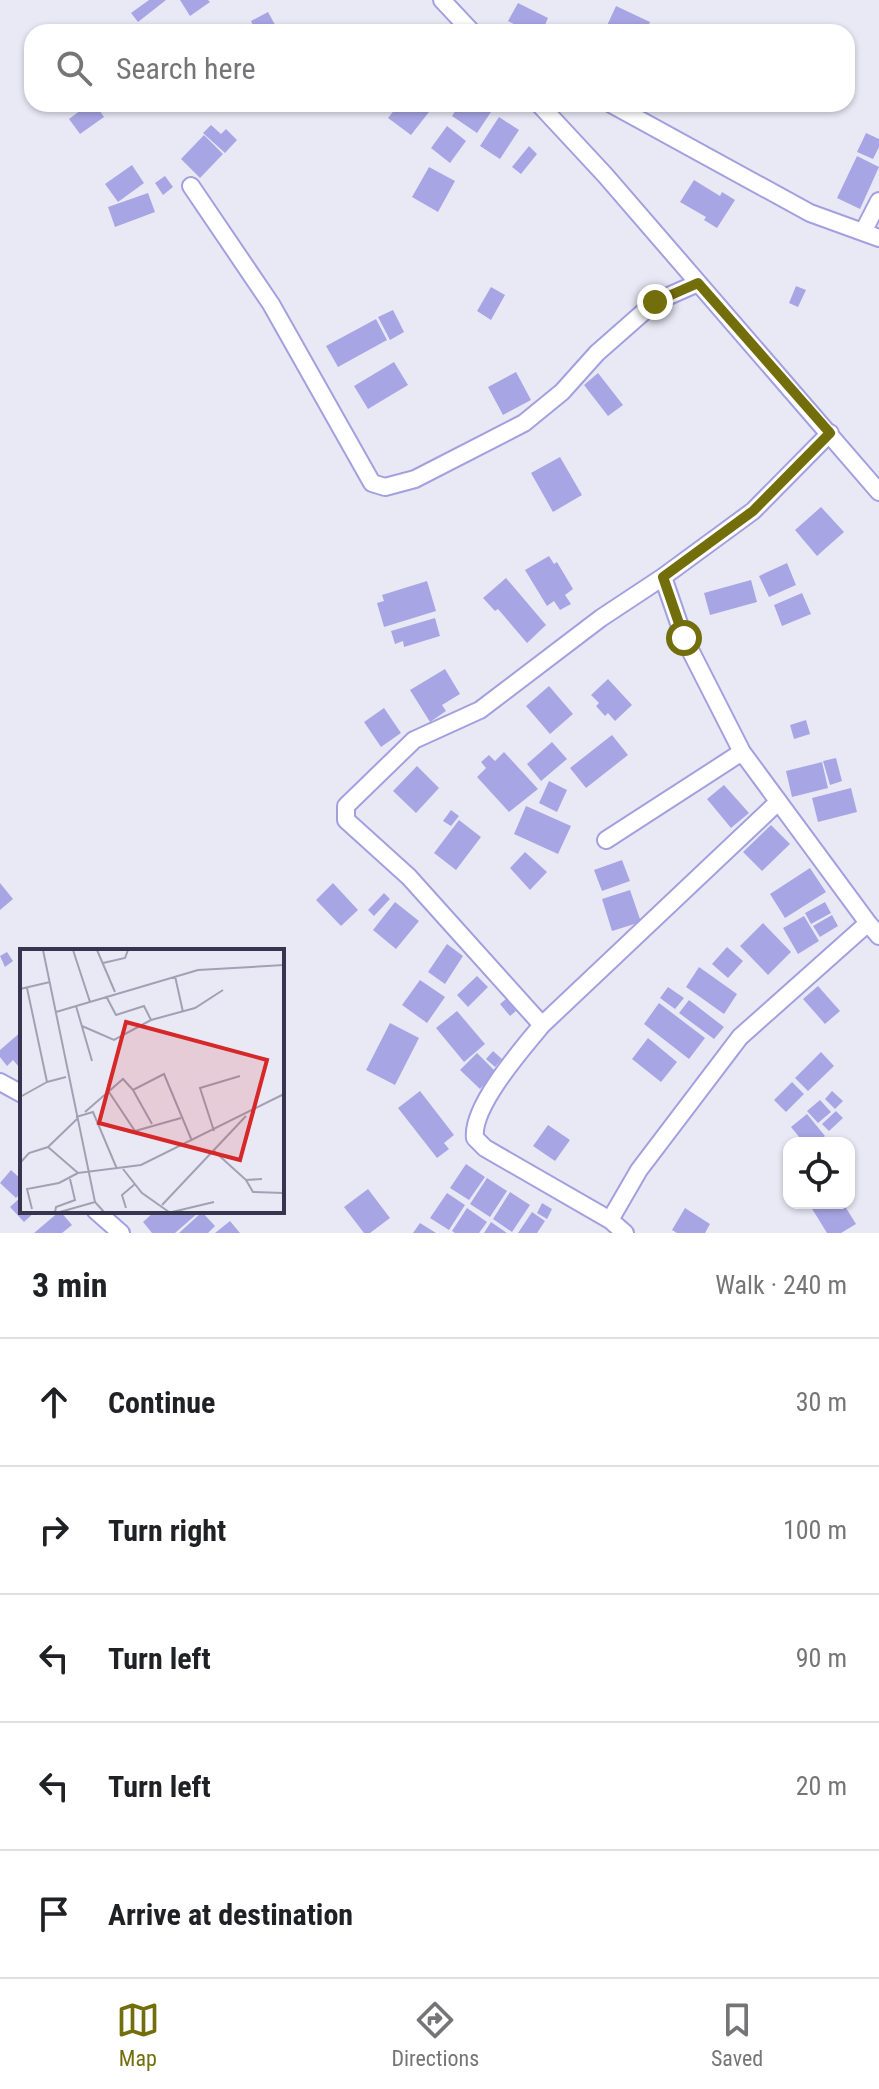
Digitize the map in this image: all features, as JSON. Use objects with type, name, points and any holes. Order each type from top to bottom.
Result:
[{"type":"street","points":[[442,0],[464,24]]},
{"type":"street","points":[[546,112],[605,175],[879,492]]},
{"type":"street","points":[[626,112],[810,213],[871,235],[879,201]]},
{"type":"street","points":[[191,186],[271,304],[372,483],[385,487],[415,479],[524,423],[562,392],[597,353],[655,302],[698,283]]},
{"type":"street","points":[[542,1025],[409,877],[346,820],[346,806],[414,740],[480,710],[601,618],[753,511],[830,433]]},
{"type":"street","points":[[610,1220],[639,1170],[740,1037],[874,929],[742,752],[684,638],[663,577]]},
{"type":"street","points":[[606,840],[742,752]]},
{"type":"street","points":[[625,1233],[610,1220],[485,1148],[475,1138],[477,1118],[509,1064],[542,1025],[778,802]]},
{"type":"street","points":[[0,1082],[20,1093]]},
{"type":"street","points":[[98,1213],[121,1233]]},
{"type":"building","points":[[149,0],[166,0],[138,22],[131,13]]},
{"type":"building","points":[[180,0],[208,0],[210,2],[190,16]]},
{"type":"building","points":[[518,3],[548,18],[545,24],[514,24],[508,21]]},
{"type":"building","points":[[616,6],[650,22],[649,24],[608,24]]},
{"type":"building","points":[[268,12],[275,24],[252,24],[251,21]]},
{"type":"building","points":[[78,112],[101,112],[104,117],[80,134],[69,119]]},
{"type":"building","points":[[393,112],[429,112],[411,135],[388,118]]},
{"type":"building","points":[[455,112],[491,112],[477,133],[452,116]]},
{"type":"building","points":[[499,117],[519,130],[500,159],[480,146]]},
{"type":"building","points":[[211,125],[221,134],[226,129],[237,140],[225,153],[203,133]]},
{"type":"building","points":[[447,126],[466,141],[450,163],[431,148]]},
{"type":"building","points":[[866,133],[879,139],[873,159],[857,152]]},
{"type":"building","points":[[204,135],[223,154],[200,178],[181,159]]},
{"type":"building","points":[[529,146],[537,154],[521,174],[512,167]]},
{"type":"building","points":[[857,156],[879,167],[860,209],[837,198]]},
{"type":"building","points":[[132,165],[144,183],[118,202],[105,184]]},
{"type":"building","points":[[429,167],[455,181],[438,212],[412,197]]},
{"type":"building","points":[[165,176],[173,187],[163,195],[155,183]]},
{"type":"building","points":[[694,180],[720,196],[722,192],[735,200],[717,228],[704,220],[706,217],[680,202]]},
{"type":"building","points":[[148,193],[155,212],[115,227],[108,207]]},
{"type":"building","points":[[796,286],[806,290],[798,307],[789,303]]},
{"type":"building","points":[[491,287],[505,295],[491,320],[477,311]]},
{"type":"building","points":[[393,310],[404,332],[390,340],[378,317]]},
{"type":"building","points":[[376,319],[387,340],[338,367],[326,346]]},
{"type":"building","points":[[394,362],[408,385],[368,409],[354,386]]},
{"type":"building","points":[[516,372],[531,400],[503,415],[488,387]]},
{"type":"building","points":[[598,373],[623,405],[608,416],[584,385]]},
{"type":"building","points":[[560,457],[582,495],[553,512],[531,473]]},
{"type":"building","points":[[821,507],[844,532],[817,556],[795,530]]},
{"type":"building","points":[[549,556],[554,564],[557,562],[573,589],[565,595],[571,604],[560,610],[554,601],[547,606],[525,570]]},
{"type":"building","points":[[787,563],[796,585],[769,597],[759,576]]},
{"type":"building","points":[[506,578],[546,625],[527,643],[498,609],[495,611],[483,598]]},
{"type":"building","points":[[751,580],[757,602],[710,615],[704,593]]},
{"type":"building","points":[[427,581],[436,611],[384,627],[377,603],[384,601],[382,595]]},
{"type":"building","points":[[802,593],[811,614],[782,626],[774,605]]},
{"type":"building","points":[[435,618],[440,636],[404,647],[403,641],[395,644],[391,631]]},
{"type":"building","points":[[445,669],[460,694],[442,705],[446,711],[430,722],[410,690]]},
{"type":"building","points":[[608,679],[632,705],[615,721],[608,713],[605,716],[591,695]]},
{"type":"building","points":[[549,686],[573,714],[550,734],[526,706]]},
{"type":"building","points":[[384,708],[401,733],[381,747],[364,722]]},
{"type":"building","points":[[806,720],[810,734],[794,739],[790,725]]},
{"type":"building","points":[[612,735],[628,755],[586,788],[570,768]]},
{"type":"building","points":[[552,742],[567,759],[541,781],[527,764]]},
{"type":"building","points":[[504,752],[538,789],[509,812],[477,777],[486,768],[481,762],[489,755],[495,761]]},
{"type":"building","points":[[836,758],[842,781],[830,785],[823,761]]},
{"type":"building","points":[[822,762],[828,788],[792,797],[786,771]]},
{"type":"building","points":[[417,766],[439,788],[416,813],[393,791]]},
{"type":"building","points":[[549,781],[567,790],[557,812],[539,803]]},
{"type":"building","points":[[724,785],[749,813],[731,828],[707,799]]},
{"type":"building","points":[[851,788],[857,812],[818,822],[812,798]]},
{"type":"building","points":[[526,806],[571,826],[558,854],[514,834]]},
{"type":"building","points":[[451,810],[459,816],[451,826],[443,821]]},
{"type":"building","points":[[459,820],[481,837],[456,870],[434,853]]},
{"type":"building","points":[[771,825],[790,844],[762,871],[743,852]]},
{"type":"building","points":[[525,852],[547,872],[530,890],[510,868]]},
{"type":"building","points":[[622,860],[630,881],[602,891],[594,870]]},
{"type":"building","points":[[810,868],[826,892],[785,918],[770,894]]},
{"type":"building","points":[[0,883],[13,899],[0,910]]},
{"type":"building","points":[[333,883],[358,910],[341,926],[316,900]]},
{"type":"building","points":[[630,890],[641,922],[612,931],[602,899]]},
{"type":"building","points":[[384,893],[390,899],[374,916],[368,910]]},
{"type":"building","points":[[395,902],[419,921],[396,949],[373,930]]},
{"type":"building","points":[[825,902],[831,913],[811,924],[805,913]]},
{"type":"building","points":[[832,915],[838,926],[820,937],[813,926]]},
{"type":"building","points":[[804,916],[819,941],[798,954],[783,928]]},
{"type":"building","points":[[763,923],[791,952],[768,975],[740,946]]},
{"type":"building","points":[[447,944],[463,956],[445,984],[428,972]]},
{"type":"building","points":[[727,947],[743,961],[728,978],[712,964]]},
{"type":"building","points":[[7,952],[13,961],[5,967],[0,956]]},
{"type":"building","points":[[699,967],[737,994],[724,1014],[686,987]]},
{"type":"building","points":[[477,976],[488,987],[468,1007],[457,995]]},
{"type":"building","points":[[420,980],[445,997],[427,1023],[402,1005]]},
{"type":"building","points":[[818,986],[840,1011],[825,1024],[803,999]]},
{"type":"building","points":[[668,987],[684,998],[675,1009],[660,998]]},
{"type":"building","points":[[506,999],[516,1011],[510,1016],[500,1004]]},
{"type":"building","points":[[689,1000],[724,1027],[714,1039],[679,1013]]},
{"type":"building","points":[[659,1003],[705,1038],[689,1059],[644,1024]]},
{"type":"building","points":[[457,1011],[485,1044],[464,1062],[436,1028]]},
{"type":"building","points":[[390,1023],[419,1038],[395,1085],[366,1070]]},
{"type":"building","points":[[20,1033],[20,1066],[13,1060],[7,1066],[0,1057],[0,1050]]},
{"type":"building","points":[[648,1038],[677,1062],[661,1082],[632,1059]]},
{"type":"building","points":[[493,1051],[502,1059],[495,1067],[486,1059]]},
{"type":"building","points":[[821,1052],[834,1066],[808,1091],[795,1078]]},
{"type":"building","points":[[477,1053],[496,1072],[480,1089],[460,1070]]},
{"type":"building","points":[[792,1082],[804,1094],[786,1112],[774,1100]]},
{"type":"building","points":[[420,1091],[454,1135],[444,1143],[449,1149],[437,1158],[398,1108]]},
{"type":"building","points":[[832,1091],[843,1101],[835,1109],[825,1099]]},
{"type":"building","points":[[820,1100],[831,1112],[818,1123],[807,1111]]},
{"type":"building","points":[[836,1111],[843,1118],[829,1131],[822,1124]]},
{"type":"building","points":[[807,1114],[825,1136],[799,1137],[791,1127]]},
{"type":"building","points":[[548,1125],[570,1140],[555,1161],[533,1146]]},
{"type":"building","points":[[466,1164],[485,1177],[469,1200],[450,1188]]},
{"type":"building","points":[[11,1170],[20,1178],[20,1194],[16,1198],[0,1183]]},
{"type":"building","points":[[487,1178],[507,1191],[490,1217],[470,1204]]},
{"type":"building","points":[[368,1189],[390,1218],[370,1233],[364,1233],[344,1207]]},
{"type":"building","points":[[510,1192],[530,1205],[512,1232],[493,1219]]},
{"type":"building","points":[[447,1193],[465,1205],[449,1230],[430,1218]]},
{"type":"building","points":[[20,1198],[20,1213],[34,1213],[24,1222],[10,1207]]},
{"type":"building","points":[[542,1203],[552,1209],[547,1219],[537,1213]]},
{"type":"building","points":[[467,1208],[487,1222],[479,1233],[455,1233],[452,1231]]},
{"type":"building","points":[[685,1208],[710,1224],[705,1233],[677,1233],[672,1230]]},
{"type":"building","points":[[812,1209],[847,1209],[856,1224],[841,1233],[827,1233]]},
{"type":"building","points":[[532,1212],[545,1221],[537,1233],[518,1233]]},
{"type":"building","points":[[58,1213],[62,1213],[72,1225],[62,1233],[34,1233]]},
{"type":"building","points":[[153,1213],[198,1213],[175,1233],[152,1233],[143,1222]]},
{"type":"building","points":[[201,1213],[215,1226],[208,1233],[179,1233]]},
{"type":"building","points":[[230,1221],[240,1233],[215,1233]]},
{"type":"building","points":[[491,1222],[507,1233],[484,1233]]},
{"type":"building","points":[[420,1223],[436,1233],[413,1233]]},
{"type":"route","points":[[655,302],[698,283],[830,433],[753,511],[663,577],[684,638]]}]
